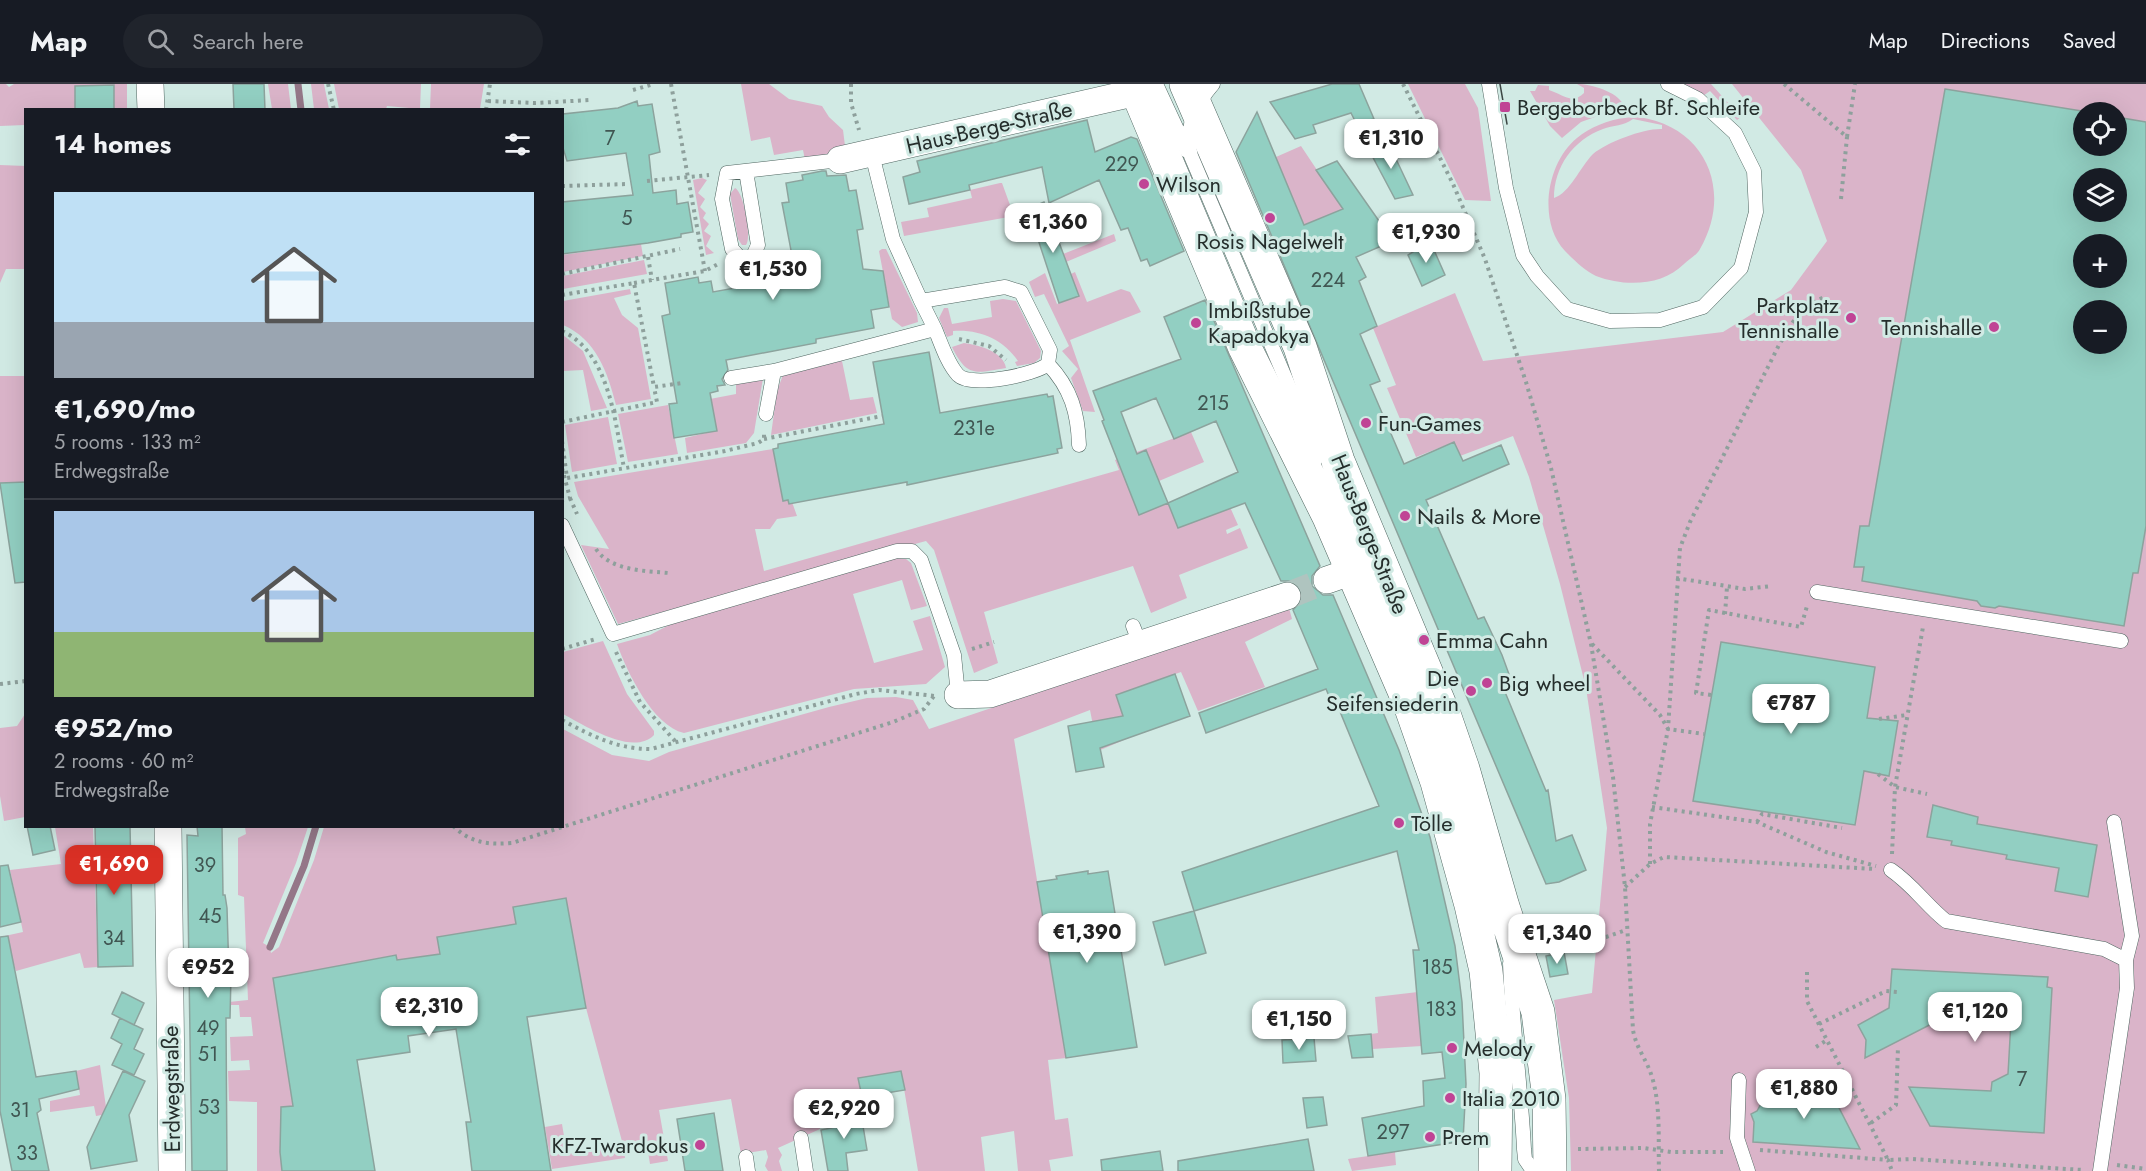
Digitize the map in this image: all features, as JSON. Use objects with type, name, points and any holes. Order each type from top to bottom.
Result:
[{"type":"main road","name":"Haus-Berge-Straße","points":[[1176,94],[1245,348],[1343,512],[1445,717],[1514,939],[1533,992],[1544,1050],[1551,1124],[1550,1171]]},
{"type":"main road","name":"Haus-Berge-Straße","points":[[1176,94],[1300,347],[1343,512],[1340,576],[1409,702],[1431,764],[1482,950],[1496,1073],[1495,1171]]},
{"type":"street","points":[[150,84],[151,108]]},
{"type":"street","name":"Haus-Berge-Straße","points":[[840,160],[1176,94]]},
{"type":"street","points":[[946,695],[990,694],[1136,635],[1287,596]]},
{"type":"street","name":"Erdwegstraße","points":[[168,828],[172,1171]]},
{"type":"lane","points":[[1176,94],[1211,97],[1223,84]]},
{"type":"lane","points":[[1489,84],[1506,188],[1523,255],[1537,276],[1567,309],[1611,321],[1660,320],[1703,307],[1741,268],[1756,212],[1754,171],[1735,133],[1698,99],[1668,84]]},
{"type":"lane","points":[[1176,94],[1204,188]]},
{"type":"lane","points":[[1176,94],[1197,147],[1204,188]]},
{"type":"lane","points":[[1176,94],[1191,156],[1343,512]]},
{"type":"lane","points":[[872,154],[893,239],[921,301],[954,369],[964,379],[978,381],[1038,372],[1048,364],[1050,350],[1025,297],[1018,290],[1005,286],[921,301]]},
{"type":"lane","points":[[746,171],[758,238],[758,252],[747,259],[735,255],[722,199],[727,173],[840,160]]},
{"type":"lane","points":[[730,378],[774,371],[935,329]]},
{"type":"lane","points":[[1048,364],[1063,382],[1072,398],[1079,445]]},
{"type":"lane","points":[[766,414],[774,371]]},
{"type":"lane","points":[[1307,429],[1343,512]]},
{"type":"lane","points":[[564,530],[610,635],[897,551],[912,550],[921,560],[954,655],[946,695]]},
{"type":"lane","points":[[1813,595],[1926,608],[2121,641]]},
{"type":"lane","points":[[2100,1169],[2127,987],[2126,960],[2132,936],[2114,822]]},
{"type":"lane","points":[[1891,870],[1910,883],[1933,911],[1946,921],[2104,949],[2126,960]]},
{"type":"lane","points":[[1514,939],[1511,1009],[1525,1159],[1533,1171]]},
{"type":"lane","points":[[1739,1080],[1737,1138],[1748,1171]]},
{"type":"lane","points":[[801,1138],[806,1171]]},
{"type":"path","points":[[328,84],[334,108]]},
{"type":"path","points":[[486,108],[490,84]]},
{"type":"path","points":[[633,90],[654,84]]},
{"type":"path","points":[[671,84],[705,271]]},
{"type":"path","points":[[851,84],[854,119],[872,154]]},
{"type":"path","points":[[1403,84],[1470,220],[1499,298],[1551,468],[1591,644],[1613,777],[1625,887],[1632,1030],[1653,1082],[1659,1171]]},
{"type":"path","points":[[1784,84],[1847,137]]},
{"type":"path","points":[[1841,199],[1855,84]]},
{"type":"path","points":[[488,101],[536,103],[590,100]]},
{"type":"path","points":[[647,181],[727,173]]},
{"type":"path","points":[[564,186],[628,184]]},
{"type":"path","points":[[564,274],[680,249]]},
{"type":"path","points":[[564,295],[705,271],[735,255]]},
{"type":"path","points":[[648,257],[652,280]]},
{"type":"path","points":[[564,422],[657,402],[634,283]]},
{"type":"path","points":[[1650,864],[1652,807],[1668,729],[1676,578],[1680,548],[1690,522],[1779,345],[1801,309],[1826,296]]},
{"type":"path","points":[[564,332],[584,345],[600,375],[613,412],[624,468]]},
{"type":"path","points":[[941,342],[961,339],[989,346],[1006,360],[1013,376]]},
{"type":"path","points":[[654,387],[682,384]]},
{"type":"path","points":[[764,439],[766,414]]},
{"type":"path","points":[[567,478],[725,451],[758,443],[764,439],[882,416]]},
{"type":"path","points":[[564,458],[570,498],[579,519]]},
{"type":"path","points":[[564,472],[567,478]]},
{"type":"path","points":[[564,500],[570,498]]},
{"type":"path","points":[[592,544],[599,554],[611,562],[648,572],[669,573]]},
{"type":"path","points":[[1676,578],[1745,589],[1772,586]]},
{"type":"path","points":[[1725,614],[1727,587]]},
{"type":"path","points":[[1711,696],[1696,693],[1709,610],[1801,627],[1813,595]]},
{"type":"path","points":[[1891,870],[1895,787],[1926,608]]},
{"type":"path","points":[[564,648],[610,635],[639,702],[676,742]]},
{"type":"path","points":[[1591,644],[1660,715],[1668,729]]},
{"type":"path","points":[[0,684],[24,681]]},
{"type":"path","points":[[564,721],[612,745],[630,749],[651,749],[856,694],[879,690],[946,695]]},
{"type":"path","points":[[564,826],[893,722],[924,709],[946,695]]},
{"type":"path","points":[[1879,719],[1907,715]]},
{"type":"path","points":[[1668,729],[1704,734]]},
{"type":"path","points":[[1878,774],[1895,787],[1927,794]]},
{"type":"path","points":[[1652,807],[1757,822],[1826,852],[1891,870]]},
{"type":"path","points":[[1757,822],[1762,814],[1842,828]]},
{"type":"path","points":[[455,828],[464,837],[493,845],[512,843],[559,828]]},
{"type":"path","points":[[1625,887],[1650,864],[1664,857],[1891,870]]},
{"type":"path","points":[[1514,939],[1569,946],[1606,938],[1626,930]]},
{"type":"path","points":[[1807,972],[1807,1001],[1871,1123],[1892,1171]]},
{"type":"path","points":[[1819,1024],[1886,991],[1898,992]]},
{"type":"path","points":[[1816,1047],[1827,1040]]},
{"type":"path","points":[[1871,1123],[1896,1105],[1898,1047]]},
{"type":"path","points":[[1658,1150],[1787,1151],[1888,1160],[1912,1159],[2080,1170],[2117,1166],[2146,1169]]},
{"type":"shaded area","points":[[0,84],[6,84],[9,87],[14,84],[127,84],[127,108],[114,108],[113,85],[75,86],[75,108],[24,108],[24,125],[0,126]]},
{"type":"shaded area","points":[[268,84],[288,84],[291,108],[272,108]]},
{"type":"shaded area","points":[[311,84],[324,84],[329,108],[314,108]]},
{"type":"shaded area","points":[[334,84],[421,84],[420,108],[387,106],[386,108],[339,108]]},
{"type":"shaded area","points":[[431,84],[484,84],[480,108],[430,108]]},
{"type":"shaded area","points":[[741,84],[769,84],[789,99],[822,106],[829,117],[843,130],[846,154],[805,160],[803,150],[774,155],[770,137],[751,141]]},
{"type":"shaded area","points":[[1408,84],[1465,84],[1478,108],[1491,201],[1465,200]]},
{"type":"shaded area","points":[[1577,84],[1590,85],[1603,90],[1615,96],[1623,104],[1620,108],[1581,122],[1562,138],[1550,126],[1530,91],[1535,91],[1538,85],[1549,86],[1549,90],[1567,98],[1575,98],[1584,93],[1584,88]]},
{"type":"shaded area","points":[[1675,84],[1711,84],[1741,117],[1737,120],[1710,91],[1703,96]]},
{"type":"shaded area","points":[[1732,84],[2146,84],[2146,1171],[1571,1171],[1569,1098],[1554,1000],[1592,993],[1607,828],[1586,688],[1560,584],[1529,477],[1513,436],[1460,456],[1454,442],[1416,457],[1387,388],[1396,385],[1373,328],[1455,293],[1483,361],[1723,332],[1791,290],[1827,241],[1801,170]]},
{"type":"shaded area","points":[[1639,117],[1662,123],[1682,134],[1697,148],[1707,165],[1713,185],[1714,206],[1710,227],[1700,249],[1675,271],[1654,280],[1619,282],[1596,276],[1565,251],[1556,239],[1551,224],[1549,192],[1559,162],[1577,138],[1612,120]],"holes":[[[1633,119],[1662,125],[1662,129],[1636,133],[1599,149],[1588,159],[1565,191],[1554,198],[1557,176],[1562,165],[1574,147],[1583,140],[1603,129]]]},
{"type":"shaded area","points":[[1301,146],[1343,209],[1310,240],[1276,157]]},
{"type":"shaded area","points":[[0,165],[24,166],[24,269],[6,269],[0,283]]},
{"type":"shaded area","points":[[702,178],[707,180],[698,193],[705,199],[700,207],[706,213],[703,218],[709,224],[704,231],[711,236],[706,246],[714,253],[706,255],[693,180]]},
{"type":"shaded area","points":[[1002,183],[1014,216],[904,236],[901,222],[929,217],[927,208],[972,198],[970,190]]},
{"type":"shaded area","points":[[735,188],[746,215],[748,241],[746,245],[742,245],[738,239],[730,194]]},
{"type":"shaded area","points":[[1114,234],[1116,241],[1066,262],[1063,254]]},
{"type":"shaded area","points":[[641,244],[643,256],[564,272],[564,255]]},
{"type":"shaded area","points":[[886,249],[917,313],[918,322],[902,327],[892,319],[879,251]]},
{"type":"shaded area","points":[[644,260],[647,274],[564,289],[564,276]]},
{"type":"shaded area","points":[[1075,272],[1087,302],[1121,289],[1130,292],[1141,312],[1070,340],[1095,412],[1083,411],[1071,378],[1078,369],[1062,351],[1069,346],[1044,294],[1035,297],[1029,282],[1045,273],[1057,304],[1078,296],[1071,274]]},
{"type":"shaded area","points":[[630,289],[631,294],[614,298],[622,315],[638,328],[651,399],[616,405],[599,358],[584,339],[564,326],[564,301]]},
{"type":"shaded area","points":[[1003,299],[1016,301],[1041,351],[1040,358],[1034,363],[1017,366],[1015,362],[1018,361],[1012,353],[998,341],[981,334],[953,331],[953,335],[947,337],[939,318],[944,308],[948,308],[952,324],[992,317],[990,301]]},
{"type":"shaded area","points":[[564,336],[583,351],[607,408],[591,411],[583,370],[564,371]]},
{"type":"shaded area","points":[[964,343],[996,354],[1004,362],[1006,368],[980,372],[968,369],[957,357],[952,347]]},
{"type":"shaded area","points":[[842,361],[850,400],[873,397],[877,413],[771,435],[777,391],[783,375],[794,369]]},
{"type":"shaded area","points":[[0,376],[24,376],[24,482],[0,483]]},
{"type":"shaded area","points":[[763,378],[754,433],[746,443],[687,453],[685,438],[714,431],[710,399],[736,394],[736,382]]},
{"type":"shaded area","points":[[668,405],[678,454],[628,462],[618,414]]},
{"type":"shaded area","points":[[608,417],[617,464],[572,472],[565,425]]},
{"type":"shaded area","points":[[1191,432],[1204,462],[1159,481],[1178,528],[1230,507],[1238,525],[1226,530],[1227,534],[1240,528],[1248,548],[1179,575],[1187,598],[1151,613],[1133,566],[984,612],[998,663],[974,673],[934,550],[926,541],[618,624],[581,545],[609,549],[578,496],[574,482],[773,449],[797,516],[777,519],[770,529],[755,529],[764,571],[1119,470],[1115,460]]},
{"type":"shaded area","points":[[894,558],[906,559],[911,563],[927,606],[911,610],[902,580],[853,594],[874,663],[923,650],[913,621],[930,616],[945,667],[926,684],[854,689],[684,733],[662,720],[652,709],[634,683],[617,644],[650,635],[673,623]]},
{"type":"shaded area","points":[[1289,608],[1292,619],[1245,642],[1265,687],[1198,711],[1181,672],[1116,695],[1131,737],[1098,751],[1090,710],[1014,739],[1066,1058],[1048,1060],[1055,1120],[1068,1118],[1073,1156],[1049,1160],[1051,1171],[1018,1171],[1014,1131],[981,1137],[985,1171],[918,1171],[901,1071],[858,1079],[862,1097],[837,1098],[838,1108],[818,1112],[820,1129],[778,1148],[782,1155],[779,1161],[782,1171],[768,1171],[765,1166],[768,1157],[766,1150],[741,1154],[731,1099],[659,1110],[668,1161],[650,1164],[647,1146],[624,1149],[625,1158],[552,1169],[545,1127],[562,1124],[567,1154],[623,1145],[586,1008],[513,907],[516,924],[437,937],[440,954],[397,960],[395,955],[274,978],[293,1106],[281,1107],[282,1171],[257,1171],[257,1102],[229,1101],[228,1071],[250,1070],[249,1060],[231,1061],[230,1037],[253,1036],[251,1017],[240,1017],[239,1005],[229,1005],[229,1002],[248,1000],[244,897],[238,895],[238,838],[246,834],[245,828],[308,828],[263,943],[270,947],[271,953],[279,947],[314,860],[324,828],[564,828],[564,730],[612,755],[649,761],[669,752],[829,707],[867,698],[896,697],[913,700],[929,729]]},
{"type":"shaded area","points":[[603,641],[627,694],[654,731],[654,735],[645,741],[634,743],[622,741],[608,737],[564,715],[564,652]]},
{"type":"shaded area","points":[[24,716],[24,817],[4,821],[0,796],[0,728],[17,726]]},
{"type":"shaded area","points":[[55,828],[93,828],[98,967],[84,968],[80,953],[16,971],[14,965],[0,968],[0,937],[23,932],[10,870],[61,864]]},
{"type":"shaded area","points":[[1418,992],[1422,1046],[1372,1049],[1371,1034],[1378,1033],[1375,997]]},
{"type":"shaded area","points":[[100,1065],[107,1114],[96,1116],[94,1106],[50,1112],[50,1101],[80,1095],[76,1071]]},
{"type":"shaded area","points":[[1395,1152],[1396,1165],[1352,1171],[1348,1159]]},
{"type":"building","points":[[233,84],[264,84],[265,108],[234,108]]},
{"type":"building","points":[[1332,84],[1359,84],[1374,119],[1356,123],[1351,113],[1313,125],[1316,133],[1295,139],[1270,102]]},
{"type":"building","points":[[114,85],[114,108],[75,108],[75,86]]},
{"type":"building","name":"Tennishalle","points":[[1945,89],[2073,110],[2073,156],[2127,156],[2127,119],[2146,122],[2146,526],[2138,573],[2133,573],[2124,626],[1999,606],[1995,608],[1981,606],[1977,601],[1862,581],[1864,567],[1854,567],[1860,526],[1869,526]]},
{"type":"building","points":[[637,101],[638,106],[652,104],[660,152],[649,155],[653,193],[676,190],[677,204],[688,202],[693,232],[681,234],[681,237],[648,243],[564,254],[564,202],[633,195],[626,153],[567,161],[564,151],[564,114],[618,108]]},
{"type":"building","points":[[1257,112],[1304,225],[1343,209],[1316,170],[1337,161],[1393,241],[1356,257],[1366,277],[1359,281],[1377,326],[1360,334],[1380,381],[1370,385],[1404,464],[1454,442],[1463,461],[1501,445],[1509,464],[1426,500],[1478,619],[1484,617],[1502,655],[1514,688],[1505,692],[1546,791],[1548,790],[1556,841],[1572,835],[1586,870],[1559,882],[1546,884],[1236,152]]},
{"type":"building","points":[[1087,120],[1095,152],[1131,137],[1137,139],[1184,251],[1150,266],[1147,259],[1141,261],[1128,228],[1121,230],[1099,180],[1049,203],[1042,167],[969,185],[970,190],[909,204],[903,177],[920,172],[917,161]]},
{"type":"building","points":[[1387,140],[1413,195],[1395,199],[1368,148]]},
{"type":"building","points":[[826,171],[827,176],[846,175],[849,191],[856,190],[863,229],[857,230],[863,269],[883,271],[889,307],[871,310],[874,328],[816,339],[816,343],[726,360],[728,370],[722,379],[725,385],[717,386],[718,391],[710,393],[717,431],[674,438],[669,404],[677,403],[662,316],[670,314],[665,283],[698,277],[699,283],[711,281],[713,292],[790,278],[788,267],[794,266],[782,203],[789,202],[786,183],[803,180],[802,175]]},
{"type":"building","points":[[1044,202],[1079,296],[1059,303],[1028,209]]},
{"type":"building","points":[[1430,241],[1445,275],[1422,286],[1408,255]]},
{"type":"building","points":[[1205,300],[1320,566],[1312,576],[1312,586],[1323,595],[1333,595],[1399,750],[1430,837],[1455,946],[1462,1002],[1466,1084],[1463,1141],[1368,1156],[1362,1118],[1424,1106],[1423,1081],[1445,1078],[1442,1052],[1422,1054],[1413,950],[1419,950],[1397,851],[1194,911],[1182,872],[1379,806],[1336,702],[1332,703],[1326,689],[1206,733],[1199,713],[1318,669],[1293,610],[1302,600],[1302,591],[1291,581],[1281,581],[1245,503],[1178,528],[1168,503],[1139,515],[1102,421],[1104,420],[1093,391],[1181,359],[1164,317]],"holes":[[[1156,398],[1174,439],[1216,421],[1238,472],[1168,503],[1146,450],[1137,454],[1121,412]]]},
{"type":"building","points":[[929,352],[940,413],[1047,394],[1048,397],[1053,396],[1062,448],[1057,449],[1058,453],[907,485],[907,482],[789,504],[788,500],[783,501],[773,449],[778,448],[778,444],[884,424],[873,362]]},
{"type":"building","points":[[24,482],[24,582],[15,583],[0,483]]},
{"type":"building","points":[[1721,642],[1875,667],[1867,718],[1898,721],[1889,776],[1864,771],[1855,825],[1693,801]]},
{"type":"building","points":[[1175,674],[1190,716],[1100,748],[1104,767],[1076,772],[1068,726],[1123,716],[1116,695]]},
{"type":"building","points":[[1933,805],[1978,817],[1977,824],[2097,845],[2088,897],[2055,891],[2059,868],[2006,859],[2007,855],[1951,845],[1952,841],[1927,837]]},
{"type":"building","points":[[27,828],[50,828],[55,850],[33,855]]},
{"type":"building","points":[[95,828],[130,828],[133,966],[98,967]]},
{"type":"building","points":[[197,828],[222,828],[223,895],[225,895],[227,908],[229,975],[231,975],[230,1018],[226,1018],[227,1171],[192,1171],[187,835],[198,836]]},
{"type":"building","points":[[8,865],[21,922],[0,927],[0,866]]},
{"type":"building","points":[[1088,871],[1088,874],[1108,871],[1137,1047],[1066,1058],[1037,882],[1057,879],[1056,876]]},
{"type":"building","points":[[566,898],[586,1008],[527,1017],[551,1171],[472,1171],[466,1122],[471,1122],[456,1029],[408,1036],[410,1052],[357,1060],[375,1171],[282,1171],[281,1107],[293,1106],[273,978],[396,955],[397,960],[440,954],[437,937],[516,924],[513,907]]},
{"type":"building","points":[[1194,911],[1206,953],[1165,965],[1153,922]]},
{"type":"building","points":[[8,936],[36,1077],[76,1071],[79,1089],[39,1099],[41,1110],[37,1113],[49,1171],[12,1171],[0,1111],[0,937]]},
{"type":"building","points":[[1564,952],[1568,974],[1550,977],[1546,956]]},
{"type":"building","points":[[1892,969],[2048,977],[2047,987],[2052,988],[2044,1133],[1930,1126],[1909,1087],[1991,1091],[1992,1082],[2008,1074],[2011,1021],[1945,1017],[1865,1058],[1866,1040],[1858,1025],[1889,1008]]},
{"type":"building","points":[[122,992],[144,1003],[134,1025],[112,1014]]},
{"type":"building","points":[[120,1018],[143,1029],[134,1049],[144,1054],[134,1075],[112,1065],[122,1044],[111,1038]]},
{"type":"building","points":[[1371,1034],[1373,1057],[1352,1058],[1348,1036]]},
{"type":"building","points":[[1314,1038],[1316,1061],[1283,1063],[1282,1040]]},
{"type":"building","points":[[123,1071],[145,1081],[129,1115],[137,1161],[91,1169],[87,1147]]},
{"type":"building","points":[[901,1071],[905,1090],[862,1097],[858,1078]]},
{"type":"building","points":[[1814,1082],[1833,1083],[1832,1094],[1860,1149],[1753,1142],[1754,1122],[1751,1114],[1757,1111],[1762,1102],[1772,1103]]},
{"type":"building","points":[[1323,1097],[1327,1125],[1307,1128],[1303,1098]]},
{"type":"building","points":[[860,1108],[867,1150],[846,1153],[848,1171],[828,1171],[821,1130],[841,1126],[839,1111]]},
{"type":"building","name":"KFZ-Twardokus","points":[[714,1113],[723,1171],[685,1171],[677,1119]]},
{"type":"building","points":[[1308,1139],[1314,1171],[1178,1171],[1178,1161]]},
{"type":"building","points":[[1160,1151],[1163,1171],[1102,1171],[1101,1160]]},
{"type":"waterway","points":[[298,84],[301,108]]},
{"type":"waterway","points":[[270,947],[304,866],[315,828]]},
{"type":"tunnel","points":[[1287,596],[1327,580]]},
{"type":"tram line","points":[[1500,84],[1507,124]]},
{"type":"place","name":"Bergeborbeck Bf. Schleife","points":[[1505,107]]},
{"type":"place","name":"Wilson","points":[[1144,184]]},
{"type":"place","name":"Rosis Nagelwelt","points":[[1270,218]]},
{"type":"place","name":"Parkplatz Tennishalle","points":[[1851,318]]},
{"type":"place","name":"Imbißstube Kapadokya","points":[[1196,323]]},
{"type":"place","name":"Tennishalle","points":[[1994,327]]},
{"type":"place","name":"Fun-Games","points":[[1366,423]]},
{"type":"place","name":"Nails & More","points":[[1405,516]]},
{"type":"place","name":"Emma Cahn","points":[[1424,640]]},
{"type":"place","name":"Big wheel","points":[[1487,683]]},
{"type":"place","name":"Die Seifensiederin","points":[[1471,691]]},
{"type":"place","name":"Tölle","points":[[1399,823]]},
{"type":"place","name":"Melody","points":[[1452,1048]]},
{"type":"place","name":"Italia 2010","points":[[1450,1098]]},
{"type":"place","name":"Prem","points":[[1430,1137]]},
{"type":"place","name":"KFZ-Twardokus","points":[[700,1145]]}]
